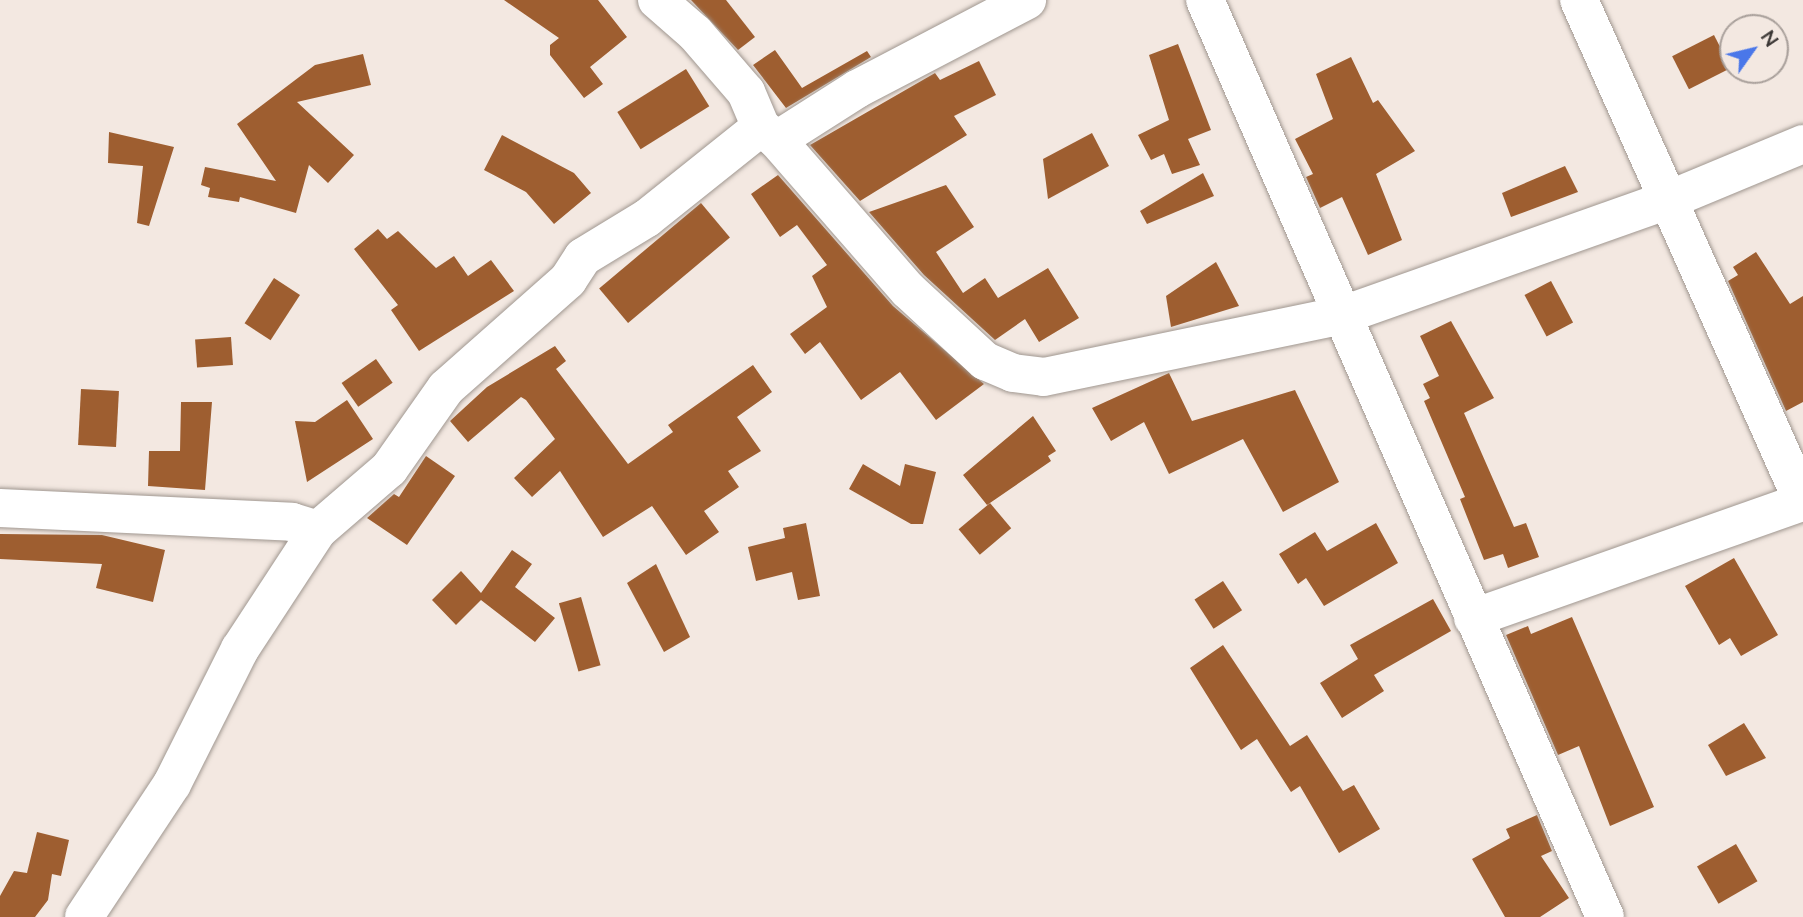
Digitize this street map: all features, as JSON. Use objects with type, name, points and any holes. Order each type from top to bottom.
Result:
[{"type":"street","points":[[657,0],[695,33],[746,92],[769,133],[908,290],[985,361],[1013,373],[1044,377],[1343,315],[1671,200],[1803,144]]},
{"type":"street","points":[[84,917],[172,784],[240,649],[318,530],[389,469],[446,388],[568,280],[583,257],[647,218],[769,133],[1027,0]]},
{"type":"street","points":[[1205,0],[1605,917]]},
{"type":"street","points":[[1473,618],[1803,502],[1671,200],[1579,0]]},
{"type":"street","points":[[0,509],[292,522],[318,530]]},
{"type":"building","points":[[504,0],[598,0],[627,37],[590,67],[603,84],[584,98],[550,55],[550,45],[559,38]]},
{"type":"building","points":[[691,0],[726,0],[755,37],[738,50]]},
{"type":"building","points":[[1714,35],[1719,45],[1719,74],[1689,89],[1672,56]]},
{"type":"building","points":[[1178,44],[1211,130],[1188,139],[1200,165],[1172,174],[1164,154],[1151,160],[1138,135],[1169,120],[1149,55]]},
{"type":"building","points":[[775,50],[802,88],[867,51],[871,57],[786,108],[753,65]]},
{"type":"building","points":[[363,54],[371,85],[297,102],[354,155],[328,183],[309,165],[296,213],[240,197],[239,202],[208,197],[210,188],[201,185],[205,167],[276,181],[237,124],[315,65]]},
{"type":"building","points":[[1351,57],[1373,103],[1378,100],[1415,151],[1376,174],[1402,240],[1368,255],[1342,197],[1320,208],[1306,177],[1313,174],[1295,139],[1333,119],[1316,74]]},
{"type":"building","points":[[979,61],[996,95],[954,116],[967,135],[860,201],[810,145],[935,73],[940,80]]},
{"type":"building","points":[[686,69],[709,106],[641,149],[617,112]]},
{"type":"building","points":[[109,132],[174,147],[149,226],[137,223],[143,166],[108,163]]},
{"type":"building","points":[[1092,133],[1109,166],[1048,199],[1043,159]]},
{"type":"building","points":[[502,135],[574,173],[591,193],[554,224],[526,192],[484,170]]},
{"type":"building","points":[[1565,166],[1578,192],[1511,217],[1502,193]]},
{"type":"building","points":[[1203,173],[1214,196],[1147,224],[1140,211]]},
{"type":"building","points":[[778,175],[893,306],[984,384],[936,420],[900,372],[861,400],[820,342],[805,354],[790,334],[827,307],[812,276],[827,265],[797,225],[780,237],[751,194]]},
{"type":"building","points":[[946,185],[974,227],[936,252],[963,293],[985,278],[998,298],[1048,268],[1079,318],[1039,342],[1025,319],[995,340],[924,275],[869,212]]},
{"type":"building","points":[[701,203],[730,237],[628,323],[599,288]]},
{"type":"building","points":[[378,229],[387,239],[398,231],[436,268],[454,256],[468,276],[491,260],[514,291],[419,351],[391,310],[398,305],[354,249]]},
{"type":"building","points":[[1756,252],[1790,304],[1803,296],[1803,402],[1786,411],[1728,281],[1738,275],[1733,267]]},
{"type":"building","points":[[1216,262],[1239,306],[1171,327],[1166,296]]},
{"type":"building","points":[[274,278],[300,295],[271,340],[245,323]]},
{"type":"building","points":[[1551,281],[1573,322],[1547,337],[1525,295]]},
{"type":"building","points":[[1451,321],[1494,398],[1464,413],[1514,527],[1526,523],[1539,557],[1508,568],[1503,554],[1484,560],[1460,499],[1465,497],[1424,401],[1430,398],[1423,384],[1439,376],[1420,336]]},
{"type":"building","points":[[231,337],[233,365],[197,367],[195,340]]},
{"type":"building","points":[[555,346],[566,361],[556,369],[628,464],[673,432],[668,425],[753,365],[772,392],[737,417],[761,451],[728,471],[739,487],[704,511],[719,532],[686,555],[652,506],[603,537],[560,471],[532,497],[514,478],[555,439],[521,397],[468,442],[450,421],[487,387]]},
{"type":"building","points":[[376,359],[393,383],[358,407],[342,383]]},
{"type":"building","points":[[1169,373],[1192,421],[1295,390],[1339,482],[1283,512],[1243,439],[1169,474],[1144,422],[1111,441],[1092,408]]},
{"type":"building","points":[[81,389],[119,391],[116,447],[78,445]]},
{"type":"building","points":[[347,400],[373,439],[307,482],[295,421],[315,422]]},
{"type":"building","points":[[181,402],[212,402],[205,490],[148,486],[149,451],[180,451]]},
{"type":"building","points":[[1033,416],[1056,451],[1048,456],[1051,461],[987,505],[963,475]]},
{"type":"building","points":[[426,456],[455,476],[407,545],[367,518],[394,494],[399,497]]},
{"type":"building","points":[[863,464],[900,486],[905,464],[936,472],[923,524],[911,524],[849,489]]},
{"type":"building","points":[[990,503],[1011,528],[980,555],[959,529]]},
{"type":"building","points":[[806,523],[820,596],[798,600],[792,572],[756,581],[748,547],[785,538],[783,528]]},
{"type":"building","points":[[1376,523],[1398,563],[1324,606],[1306,578],[1298,584],[1279,554],[1315,532],[1327,551]]},
{"type":"building","points":[[0,534],[102,535],[165,550],[153,602],[96,588],[102,564],[0,559]]},
{"type":"building","points":[[512,550],[532,564],[515,587],[555,618],[535,642],[481,600],[456,625],[432,600],[461,571],[481,593]]},
{"type":"building","points":[[1734,558],[1778,635],[1741,656],[1730,638],[1719,645],[1685,586]]},
{"type":"building","points":[[656,564],[690,637],[664,652],[627,583]]},
{"type":"building","points":[[1223,581],[1242,610],[1214,629],[1194,600]]},
{"type":"building","points":[[581,597],[601,665],[578,672],[559,603]]},
{"type":"building","points":[[1433,599],[1451,631],[1374,675],[1384,691],[1342,718],[1320,683],[1358,659],[1350,645]]},
{"type":"building","points":[[1572,617],[1654,807],[1610,826],[1579,746],[1558,755],[1506,635],[1528,626],[1531,634]]},
{"type":"building","points":[[1223,645],[1290,746],[1307,735],[1343,791],[1354,785],[1380,829],[1339,853],[1300,786],[1291,792],[1257,739],[1241,750],[1190,668]]},
{"type":"building","points":[[1744,723],[1766,758],[1726,776],[1708,745]]},
{"type":"building","points":[[1537,815],[1552,851],[1541,856],[1569,898],[1540,917],[1505,917],[1472,859],[1510,838],[1506,829]]},
{"type":"building","points":[[37,832],[69,840],[61,876],[52,874],[48,900],[35,917],[0,917],[0,896],[14,871],[27,873]]},
{"type":"building","points":[[1736,844],[1758,881],[1719,904],[1697,866]]}]
